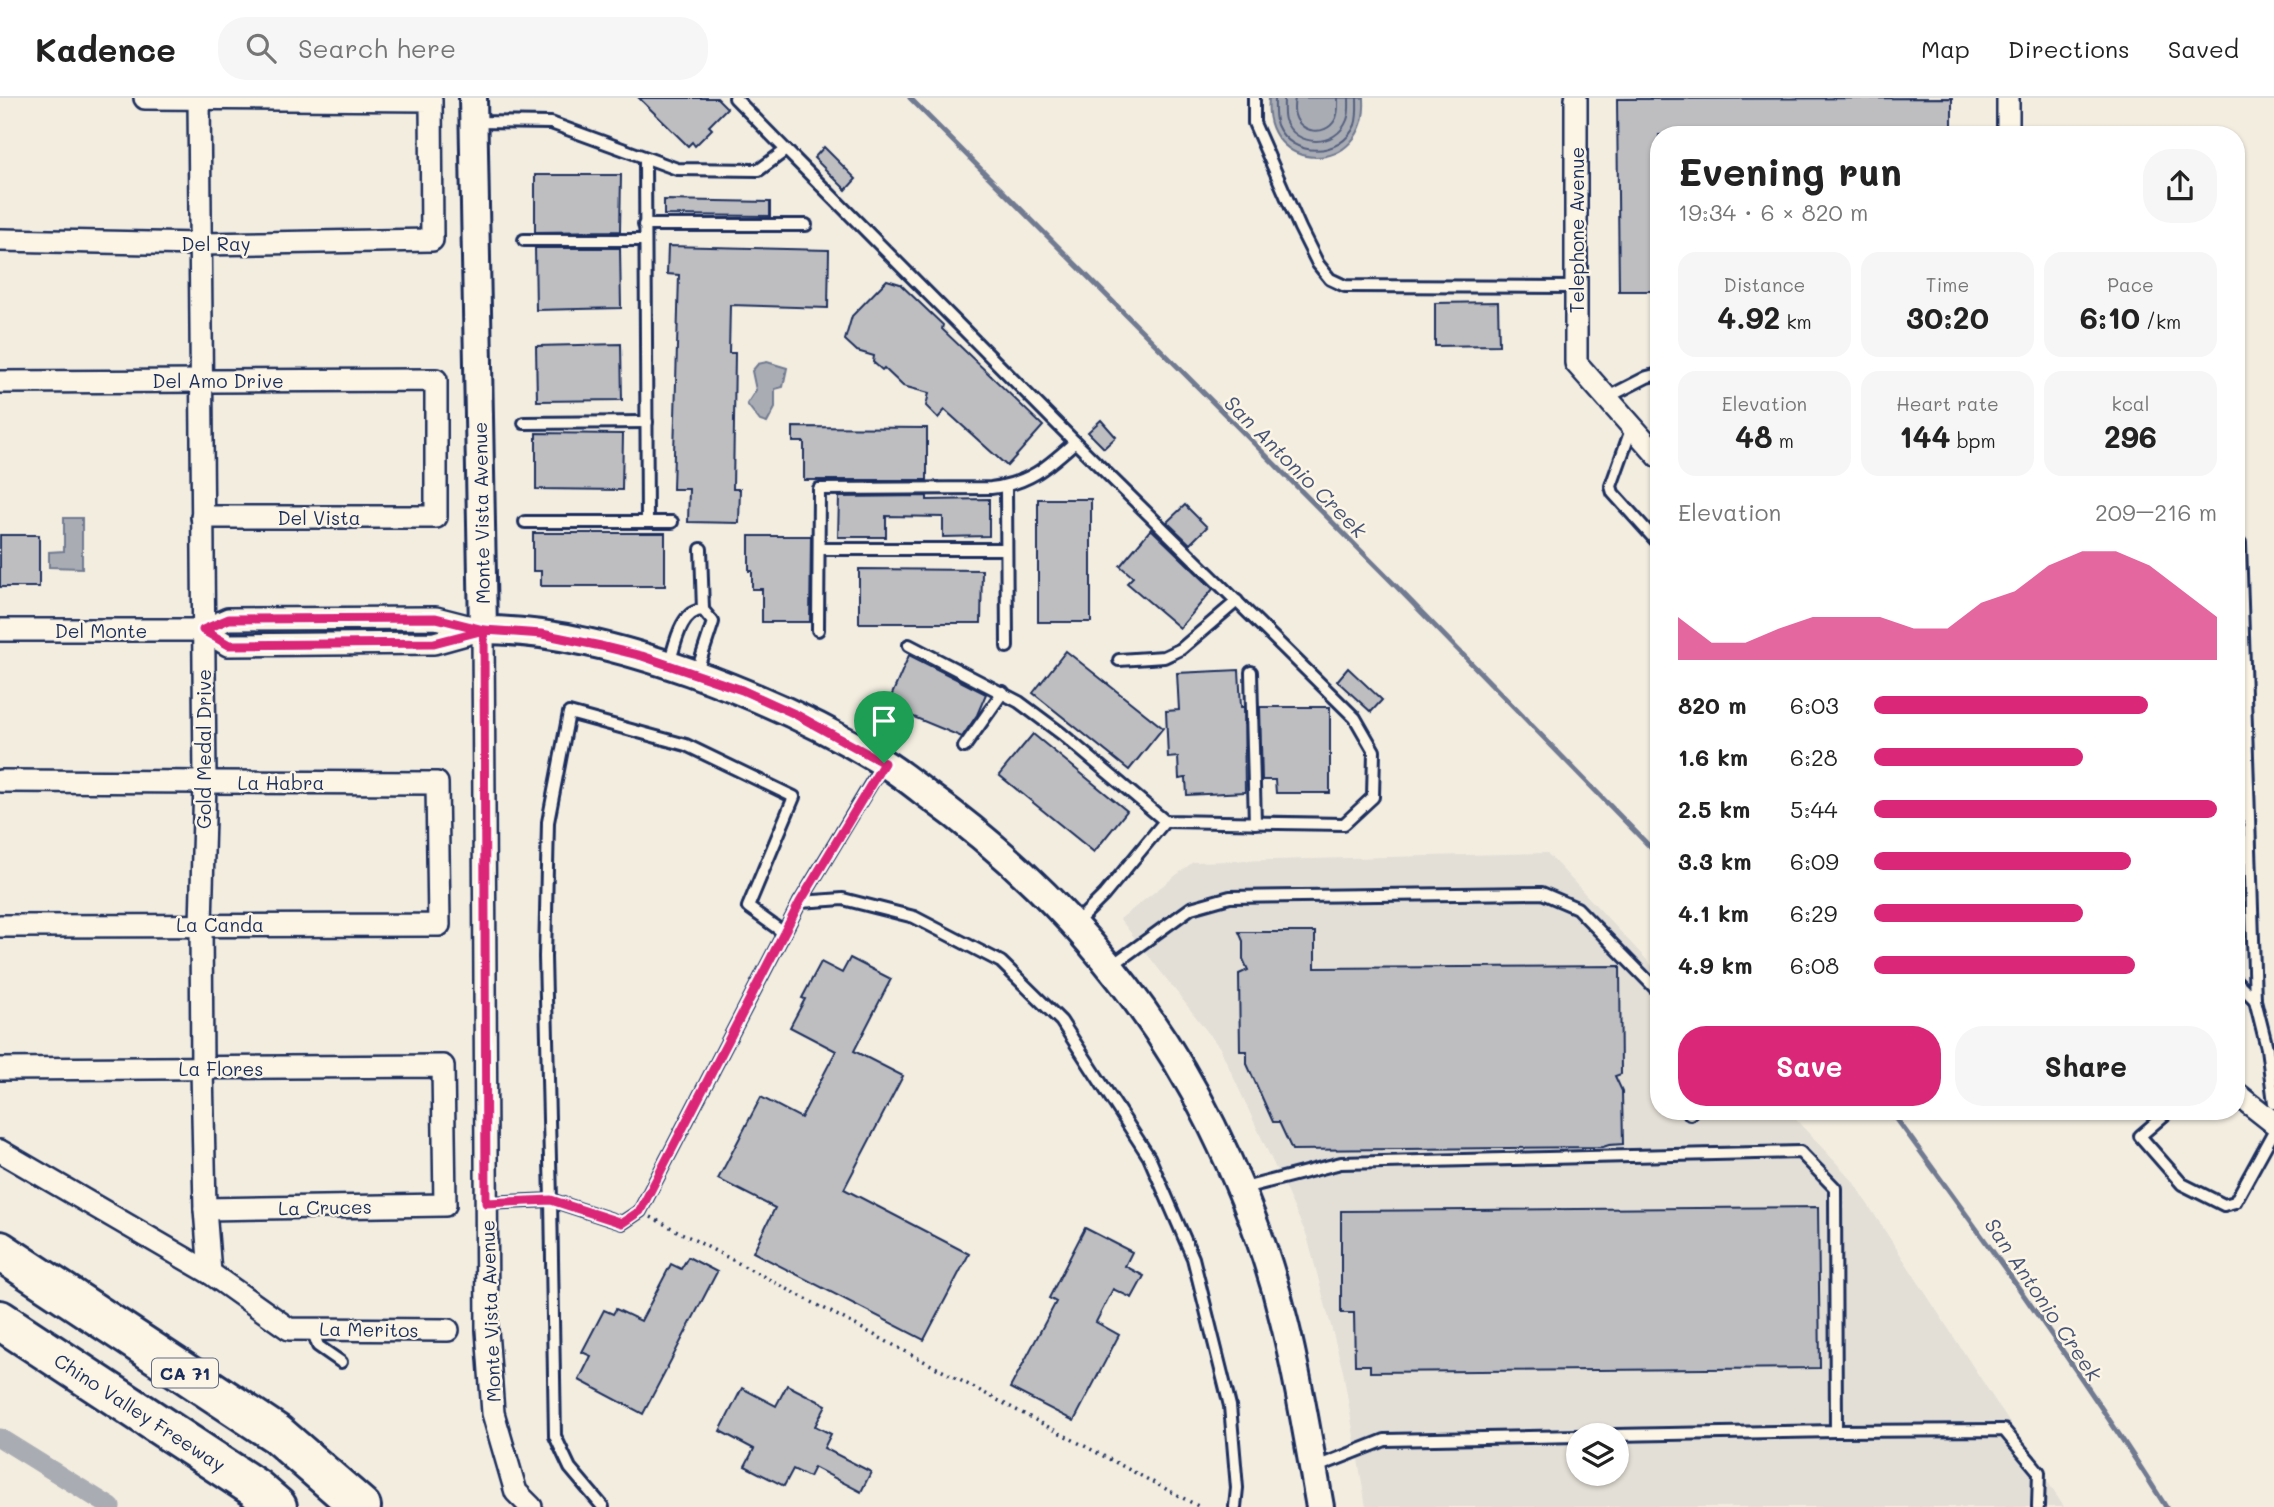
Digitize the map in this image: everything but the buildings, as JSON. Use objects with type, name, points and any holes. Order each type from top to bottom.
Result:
[{"type":"highway","name":"CA 71","points":[[0,1251],[277,1434],[362,1507]]},
{"type":"highway","name":"Chino Valley Freeway","points":[[0,1320],[255,1488],[277,1507]]},
{"type":"street","points":[[145,98],[431,100]]},
{"type":"street","name":"Gold Medal Drive","points":[[199,98],[205,781],[201,924],[202,1068],[205,1209],[210,1273]]},
{"type":"street","name":"Telephone Avenue","points":[[1576,98],[1576,363],[1606,398]]},
{"type":"street","points":[[2008,98],[2008,126]]},
{"type":"street","name":"Del Ray","points":[[0,240],[200,244],[432,240],[431,100]]},
{"type":"street","name":"Monte Vista Avenue","points":[[473,110],[484,630],[486,1330],[493,1413],[516,1492],[531,1507]]},
{"type":"street","name":"Del Amo Drive","points":[[0,382],[436,380],[436,517]]},
{"type":"street","points":[[1606,398],[1650,447]]},
{"type":"street","name":"Del Vista","points":[[202,517],[436,517]]},
{"type":"street","name":"Del Monte","points":[[0,630],[203,630],[229,619],[436,618],[484,630]]},
{"type":"street","points":[[484,630],[542,634],[632,653],[742,690],[795,714],[884,763],[957,815],[1007,858],[1074,924],[1111,966],[1165,1043],[1212,1125],[1240,1189],[1285,1322],[1320,1507]]},
{"type":"street","name":"La Habra","points":[[0,781],[437,783],[439,925]]},
{"type":"street","name":"La Canda","points":[[0,926],[439,925]]},
{"type":"street","name":"La Flores","points":[[0,1069],[443,1066],[445,1205]]},
{"type":"street","points":[[2245,1100],[2274,1123]]},
{"type":"street","points":[[0,1151],[210,1273]]},
{"type":"street","name":"La Cruces","points":[[205,1209],[445,1205]]},
{"type":"street","name":"La Meritos","points":[[210,1273],[289,1328],[448,1330]]},
{"type":"lane","points":[[734,98],[1075,442],[1354,718],[1374,751],[1373,797],[1344,824],[1165,821],[1062,734],[1003,692],[909,645]]},
{"type":"lane","points":[[1254,98],[1254,123],[1300,228],[1318,264],[1330,279],[1345,286],[1577,287]]},
{"type":"lane","points":[[473,110],[551,123],[677,169],[760,170],[786,150]]},
{"type":"lane","points":[[645,159],[648,523]]},
{"type":"lane","points":[[644,225],[806,225]]},
{"type":"lane","points":[[524,240],[644,240]]},
{"type":"lane","points":[[1606,398],[1650,376]]},
{"type":"lane","points":[[524,423],[647,422]]},
{"type":"lane","points":[[1633,427],[1611,486],[1613,494],[1650,534]]},
{"type":"lane","points":[[818,630],[819,489],[1006,486],[1035,475],[1075,442]]},
{"type":"lane","points":[[1006,486],[1007,647]]},
{"type":"lane","points":[[525,522],[672,523]]},
{"type":"lane","points":[[696,674],[713,622],[703,610],[701,548]]},
{"type":"lane","points":[[819,550],[1006,550]]},
{"type":"lane","points":[[1119,660],[1164,657],[1181,649],[1237,601]]},
{"type":"lane","points":[[669,665],[686,616],[695,610],[703,610]]},
{"type":"lane","points":[[1251,672],[1255,823]]},
{"type":"lane","points":[[964,747],[1003,692]]},
{"type":"lane","points":[[2245,695],[2255,1000],[2267,1048],[2274,1103]]},
{"type":"lane","points":[[603,1507],[570,1468],[555,1436],[545,957],[548,822],[569,713],[686,745],[794,796],[748,907],[784,933]]},
{"type":"lane","points":[[486,1203],[551,1200],[622,1223],[640,1211],[800,902],[884,763]]},
{"type":"lane","points":[[1074,924],[1104,895],[1165,821]]},
{"type":"lane","points":[[1111,966],[1191,908],[1230,897],[1542,893],[1577,908],[1650,983]]},
{"type":"lane","points":[[800,902],[843,899],[914,917],[1001,962],[1061,1021],[1149,1157],[1193,1258],[1230,1406],[1237,1488],[1235,1507]]},
{"type":"lane","points":[[2245,990],[2255,1000]]},
{"type":"lane","points":[[2159,1120],[2140,1136],[2182,1184],[2224,1205],[2235,1202],[2274,1131]]},
{"type":"lane","points":[[1240,1189],[1341,1163],[1800,1152],[1835,1188],[1836,1431]]},
{"type":"lane","points":[[312,1329],[318,1346],[341,1362]]},
{"type":"lane","points":[[1629,1435],[2004,1430],[2039,1472],[2038,1507]]},
{"type":"lane","points":[[1313,1468],[1385,1440],[1566,1436]]},
{"type":"path","points":[[640,1211],[1200,1507]]},
{"type":"shaded area","points":[[1547,853],[1650,963],[1650,1120],[1796,1120],[1852,1180],[2064,1507],[1366,1507],[1343,1371],[1307,1236],[1220,1048],[1120,919],[1193,862]]},
{"type":"water","points":[[1269,98],[1364,98],[1361,124],[1350,143],[1334,153],[1315,157],[1297,153],[1281,142],[1271,123]]},
{"type":"water","points":[[767,362],[787,368],[783,387],[775,389],[775,408],[767,423],[760,421],[747,404],[756,390],[752,371],[758,364]]},
{"type":"water","points":[[64,518],[82,518],[82,568],[49,567],[49,552],[64,551]]},
{"type":"waterway","name":"San Antonio Creek","points":[[910,98],[1395,585],[1650,847]]},
{"type":"waterway","name":"San Antonio Creek","points":[[1897,1120],[2066,1356],[2166,1507]]},
{"type":"waterway","points":[[0,1438],[111,1507]]},
{"type":"route","points":[[884,763],[795,714],[742,690],[642,656],[542,634],[484,630],[436,618],[229,619],[203,630],[229,645],[434,643],[484,630],[486,1203],[551,1200],[622,1223],[640,1211],[800,902],[884,763]]}]
